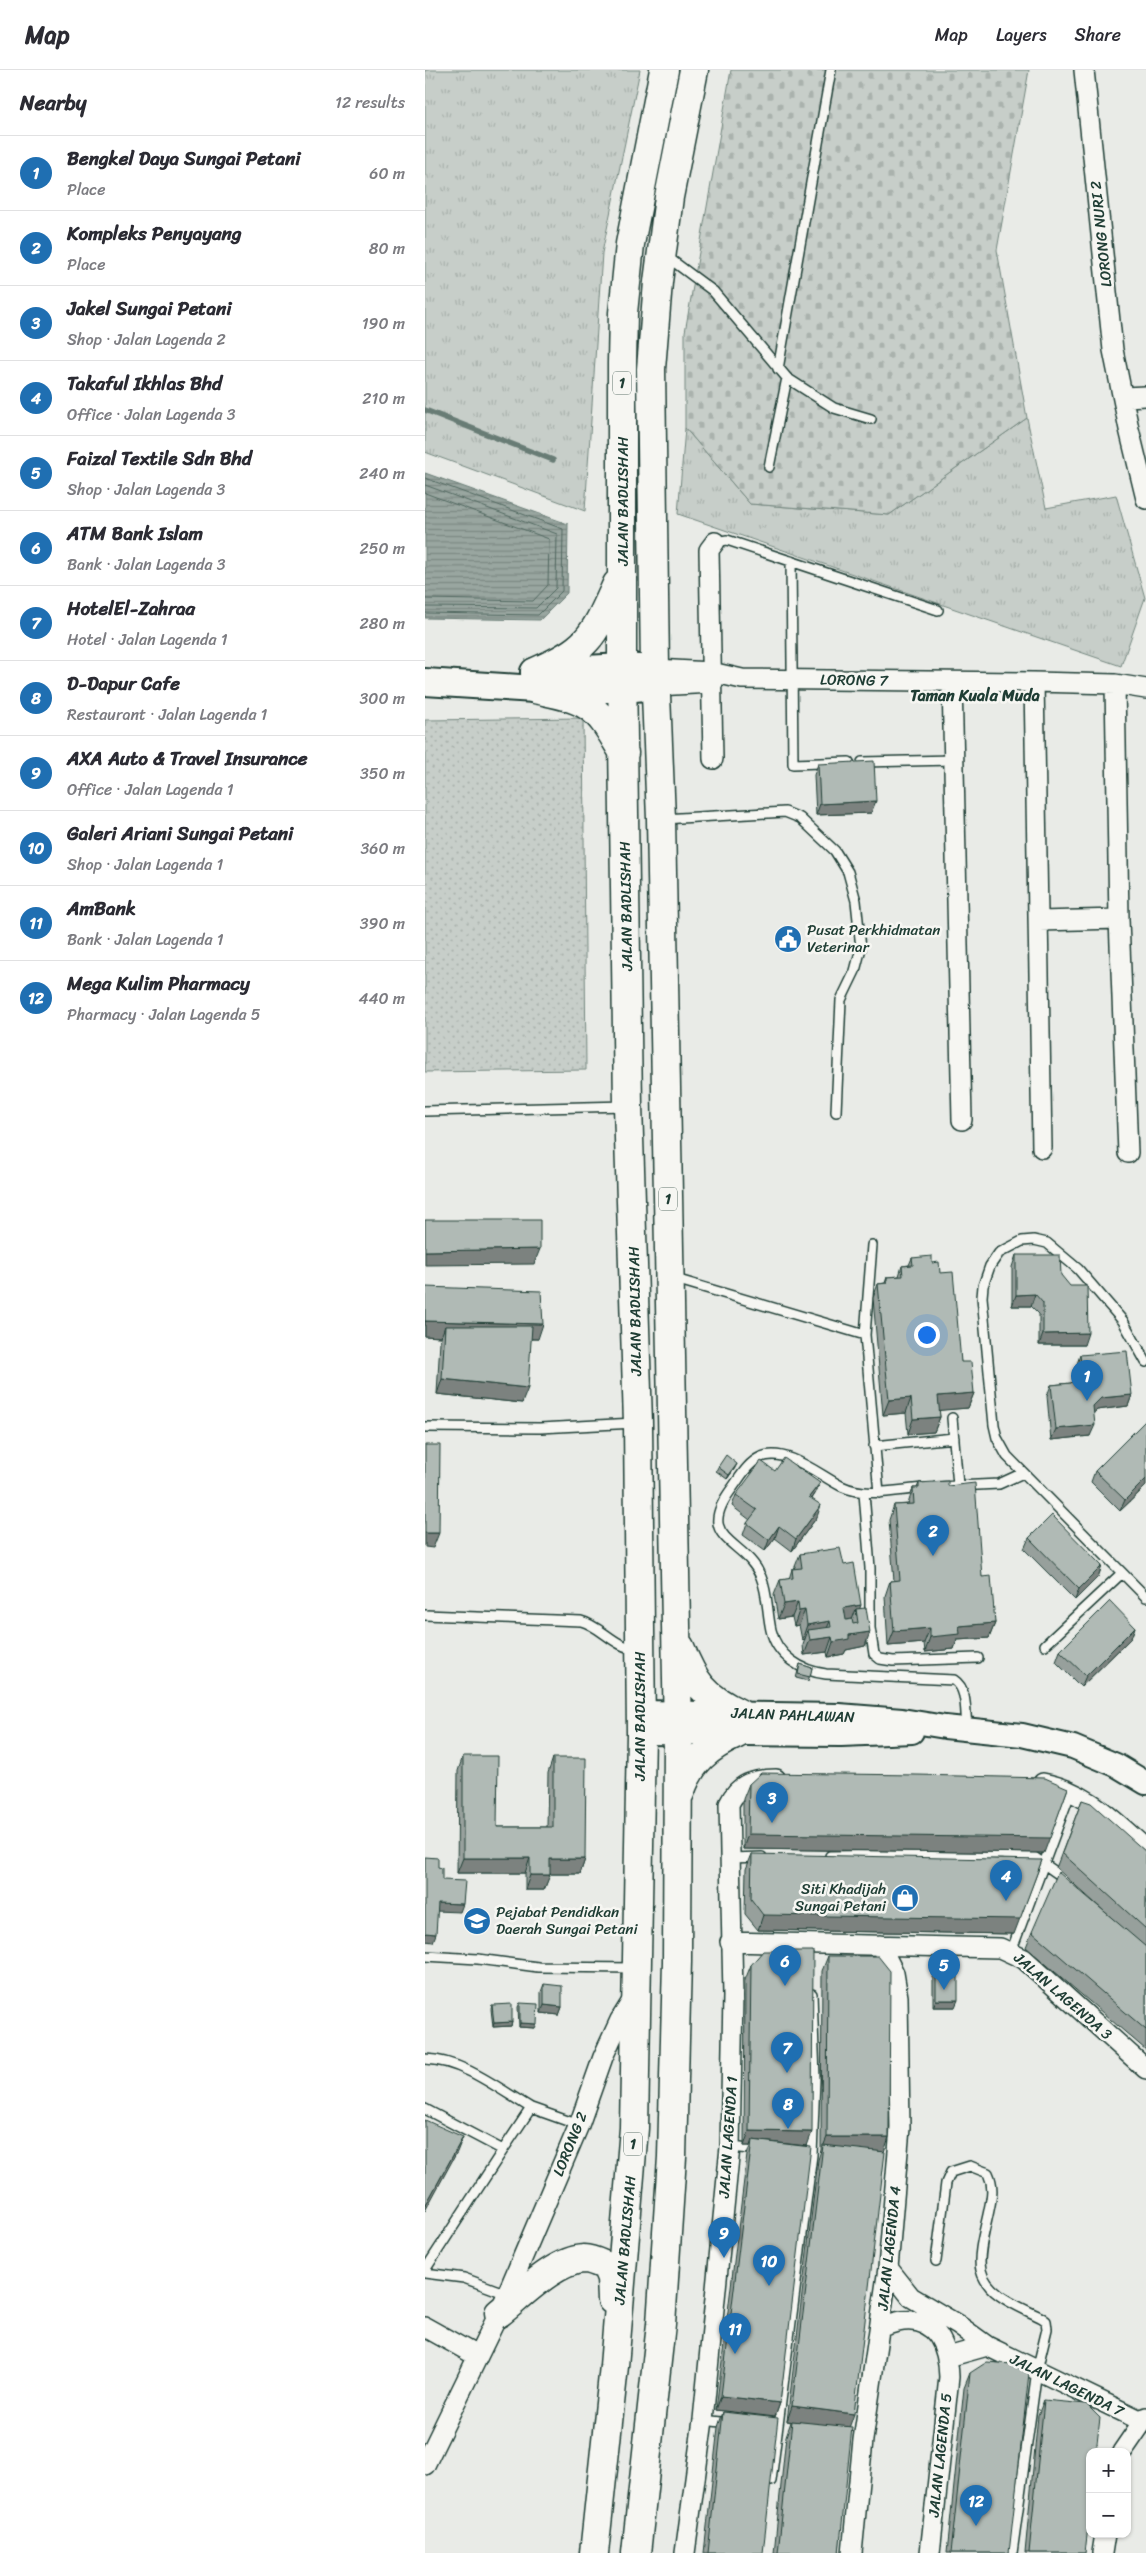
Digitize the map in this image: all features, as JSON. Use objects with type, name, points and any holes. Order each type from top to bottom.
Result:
[{"type":"main road","name":"JALAN BADLISHAH","points":[[594,2553],[614,2366],[634,2128],[640,1722],[638,1423],[628,1106],[623,678],[623,313],[630,244],[664,70]]},
{"type":"main road","name":"JALAN BADLISHAH","points":[[636,2553],[661,2324],[672,2158],[677,1979],[678,1723],[651,369],[662,253],[685,106],[694,70]]},
{"type":"main road","points":[[657,101],[685,106]]},
{"type":"main road","points":[[535,680],[580,648],[593,635],[603,618],[623,572]]},
{"type":"main road","points":[[431,682],[656,678]]},
{"type":"main road","points":[[535,680],[588,705],[596,712],[624,753]]},
{"type":"main road","points":[[676,1639],[692,1677],[704,1692],[721,1705],[738,1724],[694,1763],[684,1781],[678,1800]]},
{"type":"main road","points":[[503,2303],[551,2271],[569,2262],[584,2259],[606,2266],[611,2278],[614,2366]]},
{"type":"street","name":"LORONG NURI 2","points":[[1084,70],[1113,350],[1146,498]]},
{"type":"street","points":[[1123,397],[1146,396]]},
{"type":"street","points":[[713,759],[709,550],[715,542]]},
{"type":"street","name":"LORONG 7","points":[[656,678],[1034,682],[1115,684],[1146,689]]},
{"type":"street","points":[[952,682],[962,1120]]},
{"type":"street","points":[[1034,682],[1043,1148]]},
{"type":"street","points":[[1115,684],[1119,919],[1128,1153]]},
{"type":"street","points":[[1039,921],[1119,919]]},
{"type":"street","name":"JALAN PAHLAWAN","points":[[640,1722],[738,1724],[841,1736],[901,1733],[956,1727],[1022,1735],[1073,1747],[1116,1765],[1146,1783]]},
{"type":"street","name":"JALAN LAGENDA 1","points":[[685,2553],[703,2420],[730,2147],[733,1996],[730,1942],[729,1804],[734,1793],[743,1785],[755,1781],[799,1779]]},
{"type":"street","points":[[1021,1780],[1053,1785],[1071,1791],[1091,1803],[1146,1849]]},
{"type":"street","name":"JALAN LAGENDA 3","points":[[730,1942],[811,1947],[880,1945],[1000,1948],[1024,1959],[1146,2069]]},
{"type":"street","name":"JALAN LAGENDA 4","points":[[852,2553],[858,2439],[880,2327],[888,2268],[893,2163],[900,2128],[898,1998],[894,1973],[880,1945]]},
{"type":"street","name":"LORONG 2","points":[[425,2465],[503,2303],[579,2126],[603,2057],[620,2020],[635,1996]]},
{"type":"street","name":"JALAN LAGENDA 7","points":[[888,2268],[911,2298],[958,2325],[987,2346],[1144,2419]]},
{"type":"street","points":[[880,2327],[903,2321],[920,2322],[934,2330],[948,2357],[987,2346]]},
{"type":"street","points":[[425,2327],[477,2356]]},
{"type":"street","name":"JALAN LAGENDA 5","points":[[930,2553],[949,2377],[948,2357]]},
{"type":"street","points":[[1125,2448],[1144,2419]]},
{"type":"street","points":[[1102,2553],[1104,2538]]},
{"type":"lane","points":[[778,369],[831,70]]},
{"type":"lane","points":[[662,253],[713,291],[787,378],[834,408],[871,419]]},
{"type":"lane","points":[[769,467],[787,378]]},
{"type":"lane","points":[[715,542],[727,540],[938,610]]},
{"type":"lane","points":[[791,561],[793,764],[954,760]]},
{"type":"lane","points":[[661,819],[785,812],[800,818],[808,824],[827,842],[842,861],[855,894],[861,948],[855,972],[841,1000],[836,1112]]},
{"type":"lane","points":[[425,1110],[628,1106]]},
{"type":"lane","points":[[1146,1362],[1123,1321],[1105,1298],[1062,1253],[1047,1243],[1034,1240],[1022,1241],[999,1253],[986,1276],[982,1297],[994,1425],[1001,1447],[1023,1473],[1146,1597]]},
{"type":"lane","points":[[872,1245],[865,1336],[879,1493]]},
{"type":"lane","points":[[669,1277],[865,1336]]},
{"type":"lane","points":[[952,1418],[958,1484]]},
{"type":"lane","points":[[425,1427],[540,1428],[638,1423]]},
{"type":"lane","points":[[874,1446],[953,1438]]},
{"type":"lane","points":[[956,1727],[963,1690],[960,1684],[954,1680],[826,1674],[814,1672],[791,1661],[775,1642],[771,1631],[761,1576],[753,1563],[724,1536],[718,1524],[719,1510],[724,1499],[750,1464],[764,1456],[772,1455],[787,1458],[841,1486],[864,1493],[958,1484],[971,1486],[999,1484],[1023,1473]]},
{"type":"lane","points":[[864,1493],[870,1568],[870,1628],[874,1654],[880,1659],[893,1661],[978,1658]]},
{"type":"lane","points":[[1045,1645],[1122,1573]]},
{"type":"lane","points":[[425,1615],[581,1621],[590,1623],[626,1648],[640,1649]]},
{"type":"lane","points":[[1011,1952],[1071,1791]]},
{"type":"lane","points":[[825,1856],[999,1854],[1034,1857],[1045,1863],[1075,1888]]},
{"type":"lane","points":[[729,1858],[767,1857]]},
{"type":"lane","points":[[425,1956],[485,1960],[539,1967],[635,1968]]},
{"type":"lane","points":[[770,2489],[812,2155],[815,2079],[812,1983]]},
{"type":"lane","points":[[425,2059],[445,2061],[465,2069],[531,2108],[579,2126]]},
{"type":"lane","points":[[503,2303],[464,2278],[425,2271],[531,2108]]},
{"type":"lane","points":[[425,2109],[503,2150]]},
{"type":"lane","points":[[730,2147],[767,2150]]},
{"type":"lane","points":[[936,2261],[946,2183],[951,2172],[970,2166],[988,2173],[993,2183],[980,2258],[981,2270],[999,2295],[1046,2321],[1046,2340],[1037,2370],[1012,2553]]},
{"type":"lane","points":[[703,2420],[740,2425]]},
{"type":"green space","points":[[425,70],[640,70],[602,253],[585,511],[425,452]]},
{"type":"green space","points":[[731,70],[1029,70],[997,250],[1027,418],[889,515],[750,504],[685,428],[685,332]]},
{"type":"green space","points":[[1027,418],[1046,508],[1116,495],[1145,598],[1121,666],[678,514],[685,428],[750,504],[889,515]]},
{"type":"green space","points":[[583,718],[586,1070],[425,1072],[425,720]]},
{"type":"water","points":[[425,473],[568,524],[567,593],[540,620],[425,618]]},
{"type":"building","points":[[874,761],[876,801],[820,804],[818,764]]},
{"type":"building","points":[[425,1220],[540,1220],[540,1249],[425,1251]]},
{"type":"building","points":[[1016,1255],[1060,1255],[1061,1275],[1070,1286],[1087,1286],[1088,1333],[1043,1334],[1043,1303],[1035,1294],[1016,1295]]},
{"type":"building","points":[[932,1256],[932,1263],[939,1262],[940,1273],[953,1272],[961,1362],[971,1362],[974,1393],[938,1396],[940,1417],[913,1419],[911,1398],[889,1400],[878,1284],[887,1283],[887,1277],[903,1276],[902,1266],[913,1265],[912,1258]]},
{"type":"building","points":[[425,1287],[541,1291],[543,1324],[425,1321]]},
{"type":"building","points":[[445,1326],[532,1326],[528,1388],[442,1379]]},
{"type":"building","points":[[1127,1351],[1132,1395],[1101,1398],[1093,1406],[1095,1425],[1056,1429],[1051,1385],[1071,1383],[1082,1372],[1080,1355]]},
{"type":"building","points":[[1146,1420],[1146,1479],[1125,1500],[1095,1471]]},
{"type":"building","points":[[425,1445],[440,1445],[439,1533],[425,1533]]},
{"type":"building","points":[[726,1455],[737,1464],[729,1475],[718,1467]]},
{"type":"building","points":[[784,1458],[820,1483],[809,1497],[821,1505],[796,1539],[779,1526],[769,1540],[747,1523],[757,1510],[736,1495],[761,1461],[775,1471]]},
{"type":"building","points":[[948,1481],[948,1486],[975,1483],[982,1577],[991,1576],[995,1623],[959,1626],[960,1634],[930,1637],[930,1628],[894,1631],[890,1581],[900,1580],[894,1505],[914,1504],[913,1488],[919,1488],[919,1483]]},
{"type":"building","points":[[1052,1515],[1102,1566],[1079,1589],[1029,1538]]},
{"type":"building","points":[[840,1548],[844,1565],[854,1563],[861,1605],[844,1608],[846,1620],[852,1619],[853,1624],[858,1623],[856,1609],[866,1608],[870,1632],[849,1635],[849,1639],[833,1642],[832,1637],[810,1640],[808,1630],[831,1627],[830,1621],[807,1625],[805,1610],[799,1611],[798,1602],[784,1604],[780,1580],[793,1578],[792,1569],[802,1568],[800,1554]]},
{"type":"building","points":[[1110,1601],[1135,1627],[1086,1676],[1060,1651]]},
{"type":"building","points":[[800,1664],[812,1668],[810,1677],[798,1674]]},
{"type":"building","points":[[463,1756],[498,1756],[497,1827],[553,1827],[553,1758],[586,1758],[585,1859],[550,1859],[550,1875],[530,1875],[530,1858],[463,1858]]},
{"type":"building","points":[[761,1773],[1045,1778],[1068,1788],[1050,1838],[748,1834],[749,1784]]},
{"type":"building","points":[[1082,1800],[1091,1803],[1146,1852],[1146,1929],[1062,1853]]},
{"type":"building","points":[[752,1854],[1042,1860],[1020,1919],[763,1915],[751,1899]]},
{"type":"building","points":[[425,1857],[438,1858],[438,1867],[442,1868],[442,1880],[465,1881],[463,1904],[438,1903],[436,1934],[425,1933]]},
{"type":"building","points":[[1058,1872],[1146,1947],[1146,2030],[1032,1932]]},
{"type":"building","points":[[763,1951],[813,1951],[812,2132],[749,2131],[751,1965]]},
{"type":"building","points":[[828,1956],[878,1956],[890,1971],[889,2137],[827,2137]]},
{"type":"building","points":[[936,1963],[958,1963],[958,2000],[936,2000]]},
{"type":"building","points":[[544,1984],[562,1986],[562,2007],[544,2005]]},
{"type":"building","points":[[520,2003],[538,2004],[537,2024],[520,2023]]},
{"type":"building","points":[[512,2004],[512,2022],[494,2023],[492,2005]]},
{"type":"building","points":[[425,2120],[463,2137],[425,2206]]},
{"type":"building","points":[[752,2140],[811,2147],[780,2403],[721,2396]]},
{"type":"building","points":[[823,2145],[885,2152],[854,2414],[792,2406]]},
{"type":"building","points":[[987,2362],[1012,2364],[1029,2373],[1009,2553],[951,2553],[970,2373]]},
{"type":"building","points":[[1044,2400],[1086,2404],[1100,2418],[1096,2448],[1086,2448],[1087,2538],[1085,2553],[1029,2553]]},
{"type":"building","points":[[723,2412],[778,2418],[763,2553],[708,2553]]},
{"type":"building","points":[[792,2421],[852,2427],[839,2553],[778,2553]]},
{"type":"waterway","points":[[425,410],[553,460]]},
{"type":"place","name":"Pusat Perkhidmatan Veterinar","points":[[788,939]]},
{"type":"place","name":"Bengkel Daya Sungai Petani","points":[[1087,1401]]},
{"type":"place","name":"Kompleks Penyayang","points":[[933,1556]]},
{"type":"place","name":"Jakel Sungai Petani","points":[[772,1823]]},
{"type":"place","name":"Siti Khadijah Sungai Petani","points":[[905,1898]]},
{"type":"place","name":"Takaful Ikhlas Bhd","points":[[1006,1901]]},
{"type":"place","name":"Pejabat Pendidkan Daerah Sungai Petani","points":[[477,1921]]},
{"type":"place","name":"ATM Bank Islam","points":[[785,1986]]},
{"type":"place","name":"Faizal Textile Sdn Bhd","points":[[944,1990]]},
{"type":"place","name":"HotelEl-Zahraa","points":[[787,2073]]},
{"type":"place","name":"D-Dapur Cafe","points":[[788,2129]]},
{"type":"place","name":"AXA Auto & Travel Insurance","points":[[724,2258]]},
{"type":"place","name":"Galeri Ariani Sungai Petani","points":[[769,2286]]},
{"type":"place","name":"AmBank","points":[[735,2354]]},
{"type":"place","name":"Mega Kulim Pharmacy","points":[[976,2526]]},
{"type":"district","name":"Taman Kuala Muda","points":[[975,695]]}]
